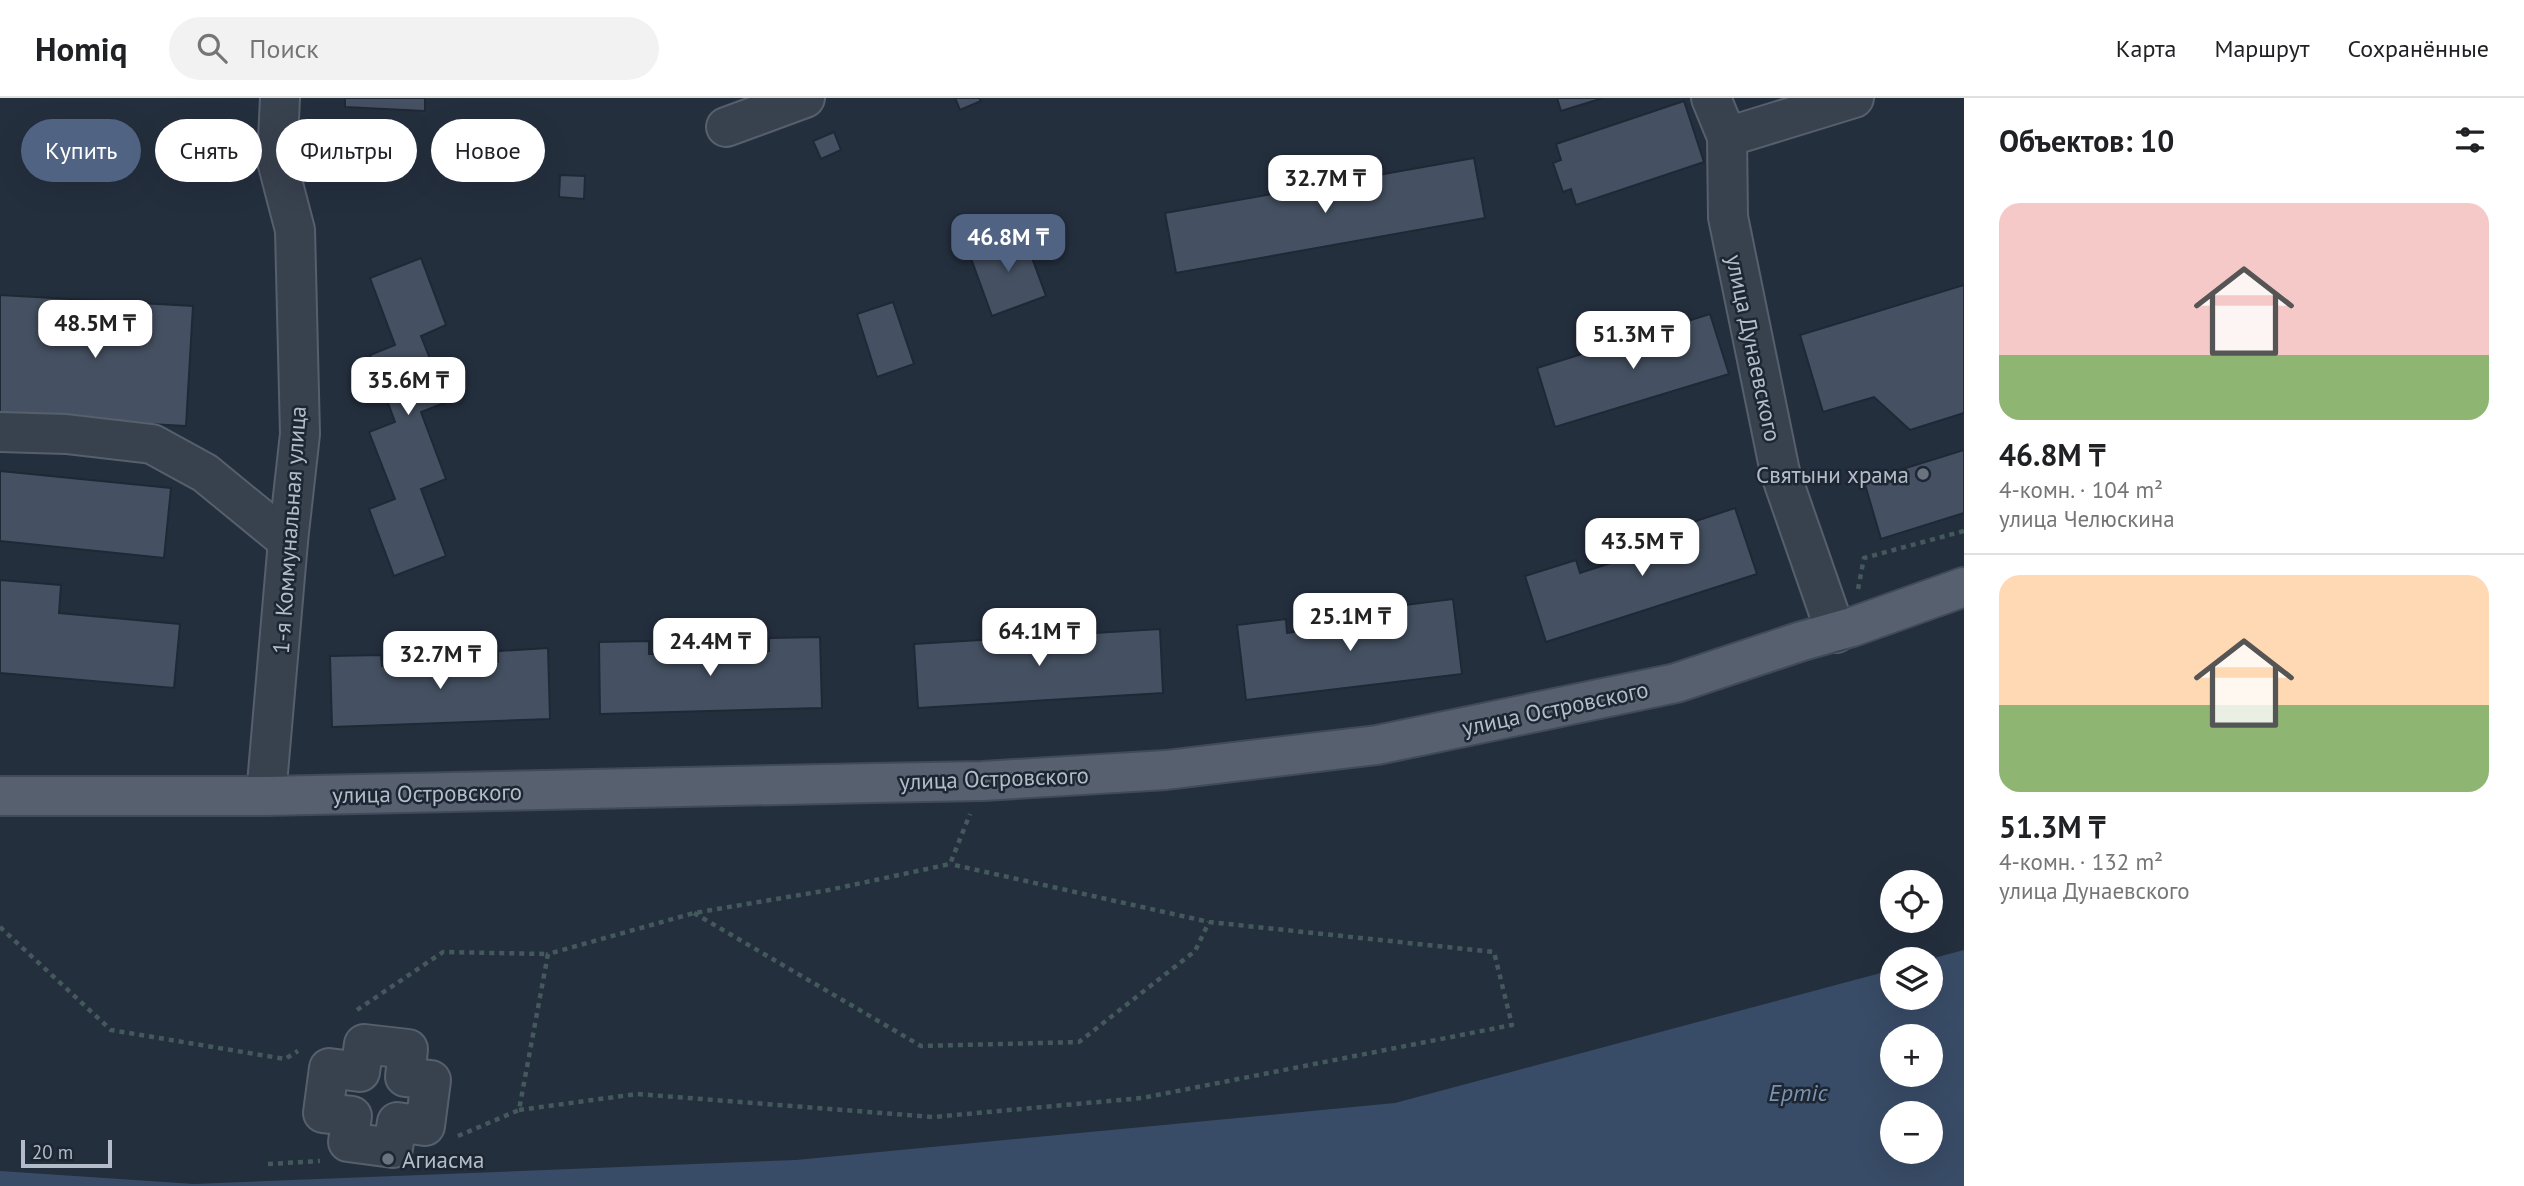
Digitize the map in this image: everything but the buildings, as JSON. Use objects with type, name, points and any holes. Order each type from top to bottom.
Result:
[{"type":"main road","name":"улица Островского","points":[[0,796],[266,796],[983,781],[1166,770],[1377,745],[1676,683],[1802,641],[1836,633],[1964,586]]},
{"type":"street","name":"1-я Коммунальная улица","points":[[266,796],[300,434],[295,230],[277,161],[280,98]]},
{"type":"street","points":[[726,127],[805,98]]},
{"type":"street","name":"улица Дунаевского","points":[[1711,98],[1727,137],[1728,217],[1780,472],[1836,633]]},
{"type":"street","points":[[1727,137],[1854,98]]},
{"type":"street","points":[[0,432],[66,434],[152,444],[205,472],[288,541]]},
{"type":"path","points":[[1864,558],[1964,531]]},
{"type":"path","points":[[950,864],[983,781]]},
{"type":"path","points":[[353,1013],[443,952],[548,954],[694,913],[829,890],[950,864],[1209,922],[1494,951],[1512,1025],[1142,1098],[933,1118],[638,1094],[519,1110],[446,1141]]},
{"type":"path","points":[[694,913],[921,1046],[1079,1042],[1195,951],[1209,922]]},
{"type":"path","points":[[0,927],[111,1030],[285,1059],[308,1044]]},
{"type":"path","points":[[519,1110],[548,954]]},
{"type":"path","points":[[268,1164],[321,1161]]},
{"type":"water","name":"Ертіс","points":[[1964,950],[1964,1186],[0,1186],[0,1171],[194,1184],[796,1160],[1395,1103],[1880,973],[1880,1010],[1943,1010],[1943,956]]},
{"type":"place","name":"Святыни храма","points":[[1923,474]]},
{"type":"place","name":"Агиасма","points":[[388,1159]]}]
